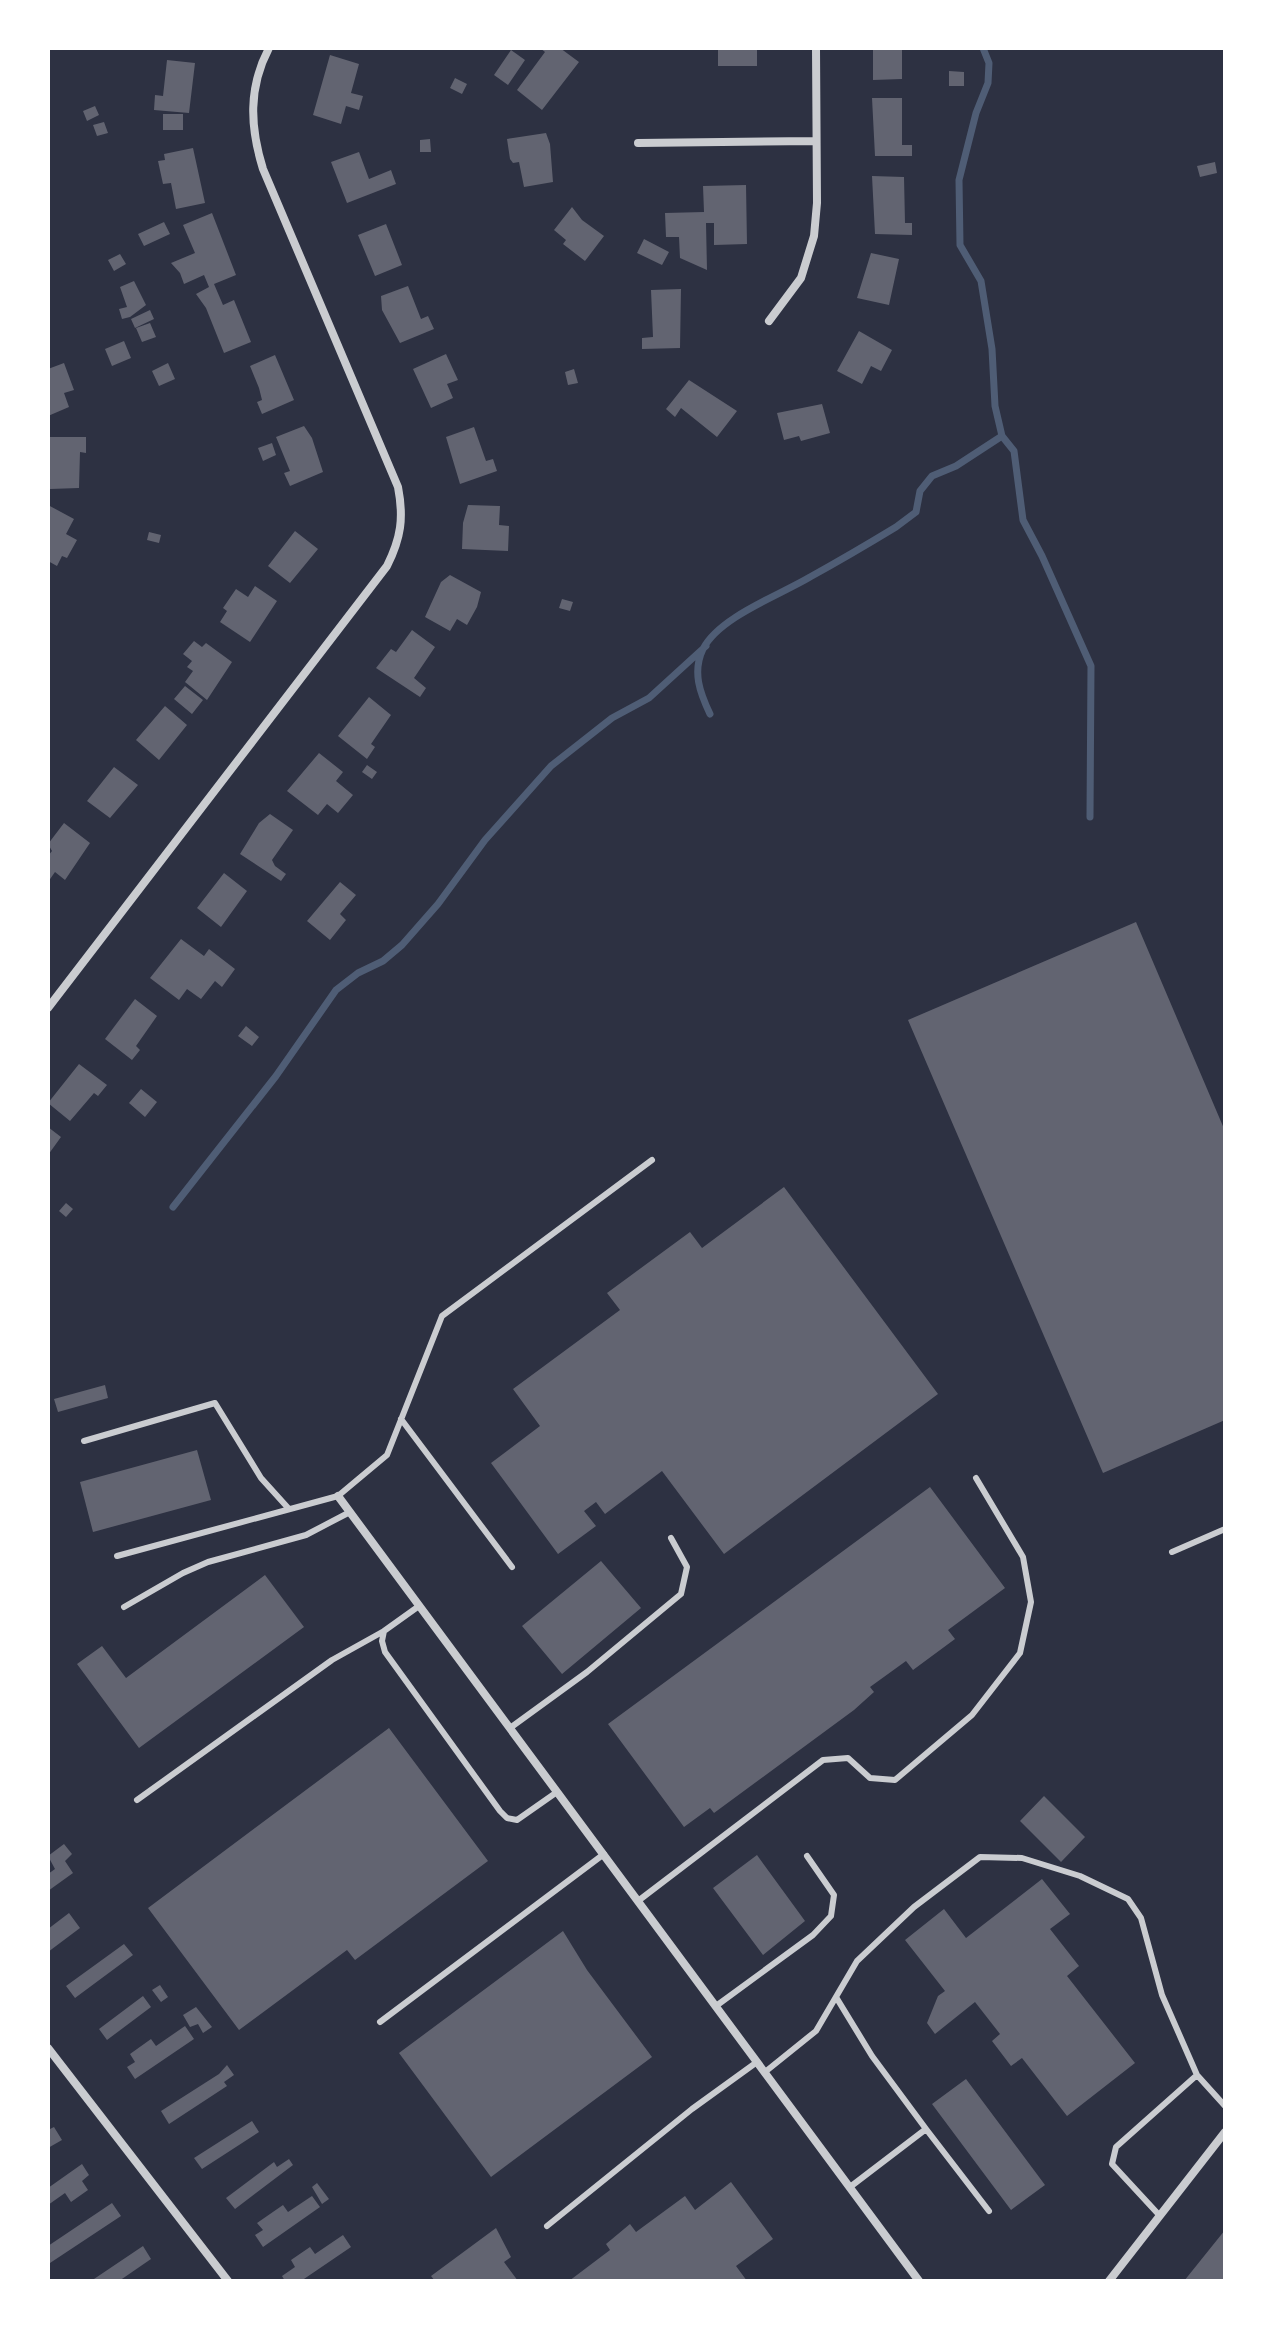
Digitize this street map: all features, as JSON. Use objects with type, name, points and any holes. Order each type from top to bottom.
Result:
[{"type":"street","points":[[48,1008],[387,566],[398,545],[403,510],[398,487],[263,169],[254,141],[252,112],[255,82],[269,48]]},
{"type":"street","points":[[769,321],[801,278],[810,253],[817,203],[816,48]]},
{"type":"street","points":[[638,143],[816,141]]},
{"type":"street","points":[[338,1496],[919,2281]]},
{"type":"street","points":[[48,2048],[228,2281]]},
{"type":"street","points":[[1109,2281],[1225,2132]]},
{"type":"lane","points":[[117,1556],[338,1496],[387,1455],[442,1316],[652,1160]]},
{"type":"lane","points":[[84,1441],[215,1403],[261,1478],[289,1509]]},
{"type":"lane","points":[[401,1419],[512,1567]]},
{"type":"lane","points":[[638,1901],[823,1760],[848,1758],[870,1778],[895,1780],[972,1715],[1020,1653],[1031,1602],[1023,1557],[976,1478]]},
{"type":"lane","points":[[124,1607],[208,1562],[306,1535],[350,1512]]},
{"type":"lane","points":[[1172,1552],[1225,1529]]},
{"type":"lane","points":[[510,1728],[587,1672],[681,1594],[687,1567],[671,1538]]},
{"type":"lane","points":[[137,1800],[332,1660],[384,1631],[419,1606]]},
{"type":"lane","points":[[384,1631],[382,1641],[385,1652],[507,1818],[517,1820],[557,1792]]},
{"type":"lane","points":[[380,2022],[604,1854]]},
{"type":"lane","points":[[716,2006],[813,1935],[831,1916],[834,1895],[807,1856]]},
{"type":"lane","points":[[765,2072],[816,2031],[857,1961],[914,1907],[980,1857],[1022,1858],[1080,1876],[1128,1899],[1141,1918],[1162,1995],[1197,2075],[1225,2106]]},
{"type":"lane","points":[[836,1997],[872,2056],[989,2211]]},
{"type":"lane","points":[[547,2226],[692,2109],[757,2062]]},
{"type":"lane","points":[[1160,2216],[1112,2164],[1116,2147],[1197,2075]]},
{"type":"lane","points":[[850,2187],[926,2129]]},
{"type":"building","points":[[540,48],[560,48],[579,62],[542,110],[517,90],[545,52]]},
{"type":"building","points":[[718,48],[757,48],[757,66],[718,66]]},
{"type":"building","points":[[873,48],[902,48],[902,79],[873,80]]},
{"type":"building","points":[[511,50],[525,60],[508,85],[494,75]]},
{"type":"building","points":[[330,55],[359,64],[351,93],[363,96],[359,110],[346,106],[341,124],[313,115]]},
{"type":"building","points":[[167,60],[195,63],[189,113],[154,110],[155,95],[163,96]]},
{"type":"building","points":[[949,71],[964,72],[964,86],[949,86]]},
{"type":"building","points":[[455,78],[467,84],[462,94],[450,88]]},
{"type":"building","points":[[872,98],[902,98],[902,145],[912,145],[912,156],[875,156]]},
{"type":"building","points":[[95,106],[99,115],[87,121],[83,111]]},
{"type":"building","points":[[163,114],[183,114],[183,130],[163,130]]},
{"type":"building","points":[[104,122],[108,133],[97,136],[93,125]]},
{"type":"building","points":[[546,133],[550,144],[553,182],[524,187],[519,162],[513,163],[510,159],[507,139]]},
{"type":"building","points":[[430,139],[431,152],[420,152],[420,140]]},
{"type":"building","points":[[193,148],[205,203],[176,209],[171,183],[163,184],[158,161],[165,160],[164,154]]},
{"type":"building","points":[[359,152],[369,179],[391,170],[396,184],[347,203],[331,162]]},
{"type":"building","points":[[1215,162],[1217,173],[1200,177],[1197,166]]},
{"type":"building","points":[[872,176],[904,177],[905,223],[912,223],[912,235],[875,234]]},
{"type":"building","points":[[746,185],[747,244],[714,245],[714,223],[706,223],[707,270],[680,258],[679,237],[666,237],[665,213],[704,212],[703,186]]},
{"type":"building","points":[[572,207],[582,220],[604,236],[585,261],[563,244],[566,240],[554,230]]},
{"type":"building","points":[[212,213],[236,275],[214,284],[223,305],[234,300],[251,342],[224,353],[206,308],[196,294],[209,287],[204,275],[184,284],[171,263],[195,253],[183,225]]},
{"type":"building","points":[[164,222],[170,234],[144,246],[138,234]]},
{"type":"building","points":[[386,224],[402,265],[375,276],[358,235]]},
{"type":"building","points":[[644,239],[669,252],[662,265],[637,253]]},
{"type":"building","points":[[871,253],[899,259],[889,305],[857,298]]},
{"type":"building","points":[[120,254],[126,264],[114,271],[108,260]]},
{"type":"building","points":[[134,281],[146,305],[122,319],[119,309],[127,307],[120,287]]},
{"type":"building","points":[[408,286],[421,319],[428,316],[434,329],[400,343],[382,310],[381,296]]},
{"type":"building","points":[[681,289],[680,348],[642,349],[642,338],[653,337],[651,290]]},
{"type":"building","points":[[150,310],[154,319],[135,328],[131,319]]},
{"type":"building","points":[[150,323],[156,337],[142,342],[136,328]]},
{"type":"building","points":[[859,331],[892,350],[881,371],[871,366],[862,384],[837,371]]},
{"type":"building","points":[[124,341],[131,358],[112,366],[105,349]]},
{"type":"building","points":[[446,354],[458,380],[447,384],[453,398],[431,408],[413,369]]},
{"type":"building","points":[[275,355],[294,400],[262,414],[257,402],[262,400],[259,388],[250,366]]},
{"type":"building","points":[[64,363],[74,390],[64,393],[69,407],[48,416],[48,369]]},
{"type":"building","points":[[168,363],[175,379],[159,386],[152,371]]},
{"type":"building","points":[[574,369],[578,383],[568,385],[565,372]]},
{"type":"building","points":[[689,380],[737,411],[717,437],[681,408],[675,417],[666,409]]},
{"type":"building","points":[[822,404],[830,433],[801,441],[799,436],[784,440],[777,413]]},
{"type":"building","points":[[304,426],[312,438],[323,472],[290,486],[284,473],[290,471],[276,437]]},
{"type":"building","points":[[474,427],[486,461],[493,459],[497,471],[460,484],[446,437]]},
{"type":"building","points":[[48,437],[86,437],[86,453],[80,452],[79,488],[50,489]]},
{"type":"building","points":[[272,443],[276,455],[263,461],[258,448]]},
{"type":"building","points":[[48,505],[74,519],[66,534],[77,540],[67,558],[62,556],[57,566],[48,561]]},
{"type":"building","points":[[468,505],[500,506],[499,525],[509,526],[508,551],[462,549],[463,523]]},
{"type":"building","points":[[295,531],[318,549],[290,583],[268,566]]},
{"type":"building","points":[[149,532],[161,535],[159,543],[147,540]]},
{"type":"building","points":[[450,575],[481,592],[467,625],[457,619],[450,631],[425,617],[441,582]]},
{"type":"building","points":[[255,586],[277,601],[250,642],[220,622],[227,611],[223,608],[236,589],[248,597]]},
{"type":"building","points":[[562,599],[573,602],[570,611],[559,608]]},
{"type":"building","points":[[412,630],[435,647],[414,678],[426,688],[420,697],[376,668],[391,649],[396,652]]},
{"type":"building","points":[[194,641],[202,647],[206,643],[232,662],[207,700],[185,682],[193,671],[187,667],[192,661],[183,654]]},
{"type":"building","points":[[185,686],[203,700],[192,714],[174,699]]},
{"type":"building","points":[[369,697],[391,715],[371,744],[375,747],[367,759],[338,736]]},
{"type":"building","points":[[165,706],[187,725],[159,760],[136,740]]},
{"type":"building","points":[[319,753],[343,772],[336,781],[353,795],[338,813],[327,804],[318,815],[287,791]]},
{"type":"building","points":[[367,765],[377,772],[372,779],[362,772]]},
{"type":"building","points":[[114,767],[138,785],[110,818],[87,801]]},
{"type":"building","points":[[270,814],[293,830],[272,860],[286,874],[281,881],[240,854],[259,823]]},
{"type":"building","points":[[64,823],[90,843],[65,880],[55,872],[48,882],[48,856],[52,851],[48,844]]},
{"type":"building","points":[[224,873],[247,891],[221,927],[197,908]]},
{"type":"building","points":[[340,882],[356,895],[340,914],[346,920],[330,940],[307,921]]},
{"type":"building","points":[[1136,922],[1225,1131],[1225,1420],[1103,1473],[908,1020]]},
{"type":"building","points":[[181,939],[204,956],[209,949],[235,969],[222,987],[215,981],[201,999],[187,989],[179,1000],[150,978]]},
{"type":"building","points":[[135,999],[157,1016],[136,1046],[140,1050],[132,1060],[105,1039]]},
{"type":"building","points":[[246,1026],[259,1037],[252,1046],[238,1036]]},
{"type":"building","points":[[79,1064],[107,1085],[98,1096],[94,1093],[70,1121],[48,1103]]},
{"type":"building","points":[[141,1089],[157,1102],[145,1117],[129,1103]]},
{"type":"building","points":[[48,1127],[61,1137],[48,1155]]},
{"type":"building","points":[[784,1187],[938,1394],[724,1554],[662,1471],[605,1514],[596,1502],[584,1511],[596,1526],[558,1554],[491,1463],[540,1426],[513,1389],[620,1310],[607,1293],[690,1232],[702,1248]]},
{"type":"building","points":[[66,1203],[73,1209],[66,1217],[59,1211]]},
{"type":"building","points":[[105,1385],[108,1398],[58,1412],[54,1399]]},
{"type":"building","points":[[197,1450],[211,1500],[93,1532],[80,1482]]},
{"type":"building","points":[[930,1487],[1005,1588],[948,1630],[955,1639],[913,1670],[906,1661],[870,1687],[874,1692],[854,1710],[714,1813],[710,1808],[684,1827],[608,1724]]},
{"type":"building","points":[[601,1561],[641,1608],[562,1674],[522,1626]]},
{"type":"building","points":[[265,1575],[304,1627],[139,1748],[77,1664],[102,1646],[126,1678]]},
{"type":"building","points":[[389,1728],[488,1861],[355,1960],[347,1950],[239,2030],[148,1908]]},
{"type":"building","points":[[1044,1796],[1085,1837],[1061,1862],[1020,1821]]},
{"type":"building","points":[[64,1844],[72,1854],[65,1861],[73,1873],[48,1891],[48,1874],[55,1869],[48,1856]]},
{"type":"building","points":[[757,1855],[805,1921],[763,1955],[713,1888]]},
{"type":"building","points":[[1042,1879],[1070,1914],[1050,1929],[1079,1966],[1067,1976],[1135,2063],[1067,2116],[1022,2058],[1011,2066],[992,2041],[1000,2034],[975,2002],[935,2034],[927,2023],[938,1996],[945,1991],[905,1940],[944,1909],[966,1938]]},
{"type":"building","points":[[69,1913],[80,1928],[48,1952],[48,1929]]},
{"type":"building","points":[[563,1931],[587,1970],[652,2057],[491,2177],[399,2053]]},
{"type":"building","points":[[124,1944],[133,1955],[75,1998],[66,1986]]},
{"type":"building","points":[[160,1985],[168,1997],[161,2002],[152,1990]]},
{"type":"building","points":[[143,1996],[151,2007],[107,2040],[99,2029]]},
{"type":"building","points":[[196,2007],[212,2027],[203,2033],[198,2024],[190,2027],[183,2015]]},
{"type":"building","points":[[185,2026],[194,2039],[135,2079],[127,2067],[135,2062],[130,2054],[151,2039],[156,2046]]},
{"type":"building","points":[[227,2065],[234,2075],[224,2082],[227,2086],[169,2124],[161,2111],[219,2074]]},
{"type":"building","points":[[966,2079],[1045,2185],[1011,2210],[932,2104]]},
{"type":"building","points":[[252,2121],[259,2132],[202,2169],[194,2158]]},
{"type":"building","points":[[54,2127],[62,2140],[48,2148],[48,2130]]},
{"type":"building","points":[[289,2159],[293,2165],[235,2209],[226,2198],[274,2162],[277,2167]]},
{"type":"building","points":[[82,2164],[89,2175],[82,2181],[88,2190],[71,2202],[65,2193],[48,2205],[48,2188]]},
{"type":"building","points":[[731,2182],[773,2239],[736,2266],[747,2281],[569,2281],[610,2250],[606,2244],[630,2224],[636,2232],[685,2196],[695,2210]]},
{"type":"building","points":[[317,2183],[329,2199],[322,2204],[312,2187]]},
{"type":"building","points":[[312,2196],[320,2207],[263,2247],[255,2235],[263,2230],[257,2223],[283,2205],[288,2212]]},
{"type":"building","points":[[112,2203],[121,2216],[50,2263],[48,2246]]},
{"type":"building","points":[[496,2228],[511,2257],[504,2262],[518,2281],[435,2281],[431,2276]]},
{"type":"building","points":[[1225,2230],[1225,2281],[1184,2281]]},
{"type":"building","points":[[343,2235],[351,2247],[301,2281],[285,2281],[282,2276],[295,2267],[291,2260],[310,2247],[315,2254]]},
{"type":"building","points":[[143,2246],[151,2259],[119,2281],[91,2281]]},
{"type":"waterway","points":[[983,48],[989,63],[988,83],[976,113],[959,180],[960,245],[981,281],[992,349],[995,406],[1002,436],[1014,451],[1023,520],[1091,666],[1090,817]]},
{"type":"waterway","points":[[710,714],[700,690],[698,666],[711,637],[751,608],[896,527],[916,512],[920,491],[932,476],[956,466],[1002,436]]},
{"type":"waterway","points":[[173,1207],[276,1076],[336,990],[358,973],[383,961],[402,945],[438,904],[485,840],[551,766],[612,718],[649,698],[706,646]]}]
